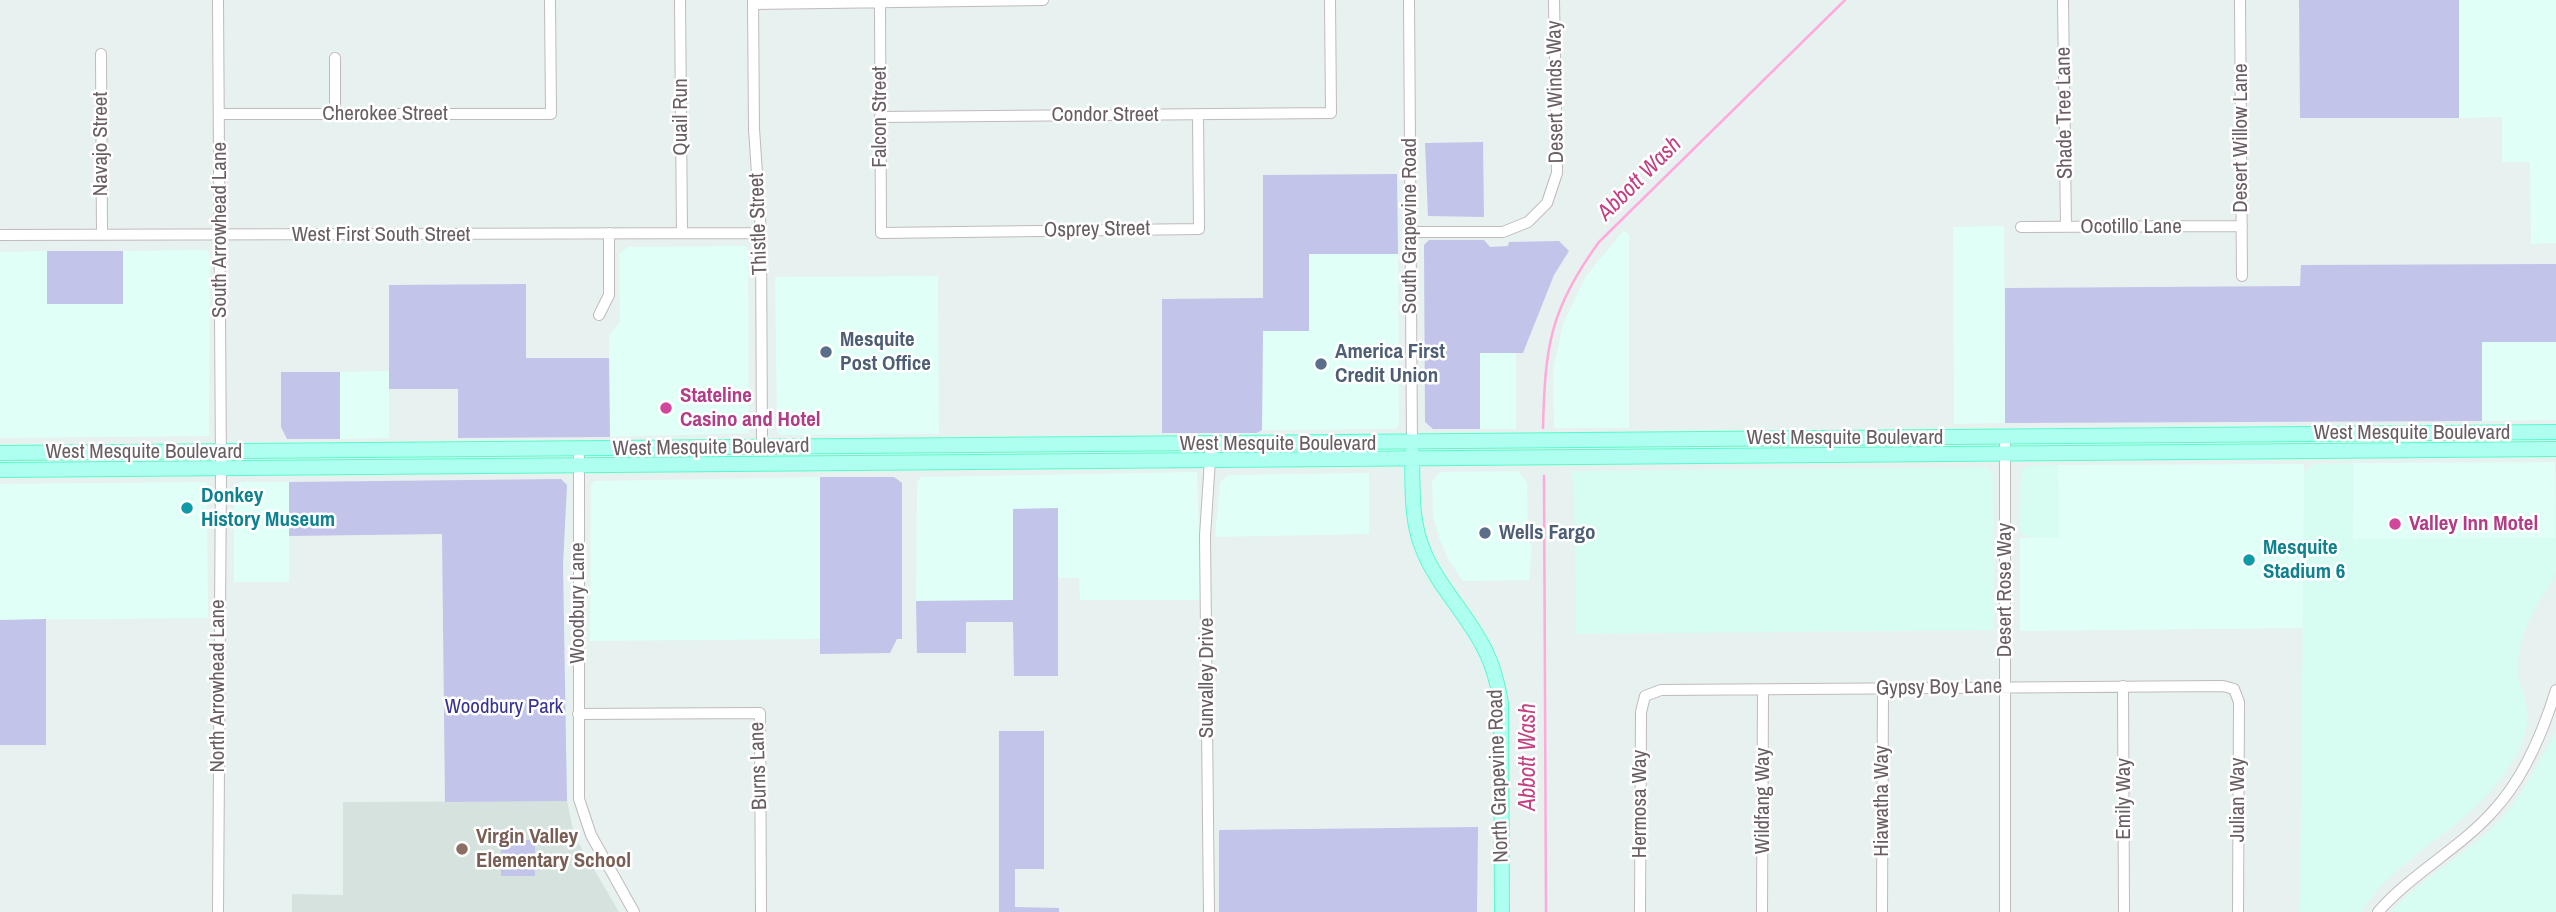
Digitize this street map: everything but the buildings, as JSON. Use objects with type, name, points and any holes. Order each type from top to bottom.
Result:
[{"type":"main road","name":"West Mesquite Boulevard","points":[[0,453],[578,467],[1211,461],[1715,439],[2556,432]]},
{"type":"main road","points":[[1715,439],[1715,456]]},
{"type":"main road","name":"West Mesquite Boulevard","points":[[0,470],[579,449],[762,447],[1210,444],[1412,451],[1715,456],[2556,449]]},
{"type":"main road","points":[[1112,446],[1112,462]]},
{"type":"main road","points":[[762,447],[762,465]]},
{"type":"main road","name":"North Grapevine Road","points":[[1412,451],[1415,516],[1423,551],[1439,580],[1473,628],[1496,676],[1501,703],[1502,912]]},
{"type":"street","name":"South Arrowhead Lane","points":[[218,0],[221,460]]},
{"type":"street","name":"Cherokee Street","points":[[219,114],[551,114],[550,0]]},
{"type":"street","name":"Quail Run","points":[[680,0],[682,233]]},
{"type":"street","points":[[753,2],[1043,0]]},
{"type":"street","name":"Condor Street","points":[[880,117],[1331,113],[1330,0]]},
{"type":"street","name":"South Grapevine Road","points":[[1409,0],[1412,451]]},
{"type":"street","name":"Desert Winds Way","points":[[1411,232],[1503,232],[1528,222],[1547,203],[1557,173],[1554,0]]},
{"type":"street","name":"Shade Tree Lane","points":[[2063,0],[2066,227]]},
{"type":"street","name":"Desert Willow Lane","points":[[2240,0],[2242,276]]},
{"type":"street","name":"Thistle Street","points":[[753,2],[754,129],[761,233],[762,447]]},
{"type":"street","name":"Falcon Street","points":[[880,2],[881,233]]},
{"type":"street","name":"Navajo Street","points":[[101,54],[102,234]]},
{"type":"street","points":[[335,58],[335,114]]},
{"type":"street","name":"Osprey Street","points":[[881,233],[1199,229],[1198,115]]},
{"type":"street","name":"Ocotillo Lane","points":[[2021,227],[2242,226]]},
{"type":"street","points":[[599,315],[609,295],[609,233]]},
{"type":"street","name":"West First South Street","points":[[0,235],[761,233]]},
{"type":"street","name":"Desert Rose Way","points":[[2005,437],[2005,912]]},
{"type":"street","name":"Sunvalley Drive","points":[[1209,912],[1205,536],[1210,444]]},
{"type":"street","name":"Woodbury Lane","points":[[579,449],[579,799],[591,835],[634,912]]},
{"type":"street","name":"North Arrowhead Lane","points":[[218,912],[221,460]]},
{"type":"street","name":"Gypsy Boy Lane","points":[[1645,696],[1661,690],[2222,685],[2234,689]]},
{"type":"street","name":"Emily Way","points":[[2123,686],[2124,912]]},
{"type":"street","name":"Hiawatha Way","points":[[1882,912],[1883,689]]},
{"type":"street","name":"Julian Way","points":[[2234,689],[2239,702],[2238,912]]},
{"type":"street","name":"Wildfang Way","points":[[1762,912],[1763,690]]},
{"type":"street","points":[[2378,912],[2398,890],[2495,810],[2520,775],[2544,726],[2556,690]]},
{"type":"street","name":"Hermosa Way","points":[[1640,912],[1641,712],[1645,696]]},
{"type":"street","name":"Burns Lane","points":[[578,714],[761,713],[761,912]]},
{"type":"street","points":[[2544,726],[2556,732]]},
{"type":"shaded area","points":[[2459,0],[2556,0],[2556,243],[2531,244],[2530,162],[2502,162],[2502,117],[2459,118]]},
{"type":"shaded area","points":[[2004,226],[2005,423],[1954,424],[1953,227]]},
{"type":"shaded area","points":[[1624,230],[1629,235],[1629,428],[1554,428],[1553,371],[1563,324],[1586,276]]},
{"type":"shaded area","points":[[745,246],[748,249],[749,433],[610,437],[609,335],[620,322],[619,254],[628,247]]},
{"type":"shaded area","points":[[206,250],[210,254],[209,436],[0,438],[0,252],[47,251],[47,304],[123,304],[123,251]]},
{"type":"shaded area","points":[[1309,254],[1398,254],[1399,424],[1396,429],[1262,430],[1263,331],[1309,331]]},
{"type":"shaded area","points":[[938,276],[939,434],[783,435],[777,432],[775,277]]},
{"type":"shaded area","points":[[2482,342],[2556,342],[2556,420],[2482,421]]},
{"type":"shaded area","points":[[1480,353],[1516,353],[1516,429],[1480,429]]},
{"type":"shaded area","points":[[389,371],[389,438],[340,439],[340,372]]},
{"type":"shaded area","points":[[2555,462],[2556,538],[2352,539],[2354,463]]},
{"type":"shaded area","points":[[2304,464],[2304,628],[2020,631],[2020,538],[2059,537],[2058,465]]},
{"type":"shaded area","points":[[1518,471],[1527,483],[1528,539],[1532,546],[1529,580],[1463,581],[1448,559],[1439,538],[1433,516],[1432,481],[1440,472]]},
{"type":"shaded area","points":[[1197,472],[1201,600],[1080,600],[1079,578],[1058,578],[1057,508],[1013,509],[1014,600],[916,601],[917,482],[921,477]]},
{"type":"shaded area","points":[[1369,473],[1369,534],[1215,537],[1220,483],[1228,475]]},
{"type":"shaded area","points":[[820,477],[820,639],[590,641],[591,486],[594,481]]},
{"type":"shaded area","points":[[207,482],[208,618],[0,620],[0,484]]},
{"type":"shaded area","points":[[239,482],[289,482],[289,582],[234,582],[234,488]]},
{"type":"shaded area","name":"Virgin Valley Elementary School","points":[[567,801],[574,835],[619,912],[292,912],[292,894],[343,895],[343,802]]},
{"type":"green space","points":[[2299,0],[2459,0],[2459,118],[2300,118]]},
{"type":"green space","points":[[1483,142],[1484,217],[1428,216],[1425,143]]},
{"type":"green space","points":[[1397,174],[1398,254],[1309,254],[1309,331],[1263,331],[1262,430],[1257,433],[1162,433],[1162,299],[1263,298],[1263,175]]},
{"type":"green space","points":[[1429,240],[1484,240],[1490,247],[1508,246],[1509,242],[1559,241],[1569,251],[1554,275],[1523,353],[1480,353],[1480,429],[1433,429],[1425,422],[1424,245]]},
{"type":"green space","points":[[47,251],[123,251],[123,304],[47,304]]},
{"type":"green space","points":[[2556,264],[2556,342],[2482,342],[2482,421],[2005,423],[2005,288],[2300,286],[2301,265]]},
{"type":"green space","points":[[526,284],[526,358],[609,358],[610,437],[458,438],[458,389],[389,389],[389,285]]},
{"type":"green space","points":[[281,372],[340,372],[340,439],[287,439],[281,427]]},
{"type":"green space","points":[[820,477],[894,477],[902,483],[902,639],[897,639],[890,653],[820,654]]},
{"type":"green space","name":"Woodbury Park","points":[[561,479],[567,485],[563,565],[567,801],[445,802],[442,534],[289,536],[289,482]]},
{"type":"green space","points":[[1058,508],[1058,676],[1014,676],[1013,622],[966,622],[966,653],[917,653],[916,601],[1013,600],[1013,509]]},
{"type":"green space","points":[[46,619],[46,745],[0,745],[0,620]]},
{"type":"green space","points":[[999,731],[1044,731],[1044,869],[1015,869],[1015,907],[1059,908],[1059,912],[999,912]]},
{"type":"green space","points":[[1478,827],[1477,912],[1219,912],[1219,830]]},
{"type":"green space","points":[[501,840],[535,840],[535,876],[501,876]]},
{"type":"sand","points":[[2556,462],[2556,571],[2531,616],[2520,648],[2517,675],[2527,710],[2527,720],[2526,730],[2512,762],[2479,804],[2390,877],[2361,912],[2300,912],[2304,473],[2314,464],[2354,463],[2353,539],[2555,538]]},
{"type":"sand","points":[[2058,465],[2059,538],[2023,536],[2020,530],[2021,470],[2028,466]]},
{"type":"sand","points":[[1988,467],[1993,475],[1994,630],[1576,634],[1574,485],[1570,471]]},
{"type":"sand","points":[[2556,731],[2556,912],[2391,912],[2403,899],[2498,822],[2523,790]]},
{"type":"waterway","name":"Abbott Wash","points":[[1543,428],[1546,374],[1553,329],[1570,288],[1599,242],[1845,0]]},
{"type":"waterway","name":"Abbott Wash","points":[[1544,476],[1546,912]]},
{"type":"place","name":"Mesquite Post Office","points":[[826,352]]},
{"type":"place","name":"America First Credit Union","points":[[1321,364]]},
{"type":"place","name":"Stateline Casino and Hotel","points":[[666,408]]},
{"type":"place","name":"Donkey History Museum","points":[[187,508]]},
{"type":"place","name":"Valley Inn Motel","points":[[2395,524]]},
{"type":"place","name":"Wells Fargo","points":[[1485,533]]},
{"type":"place","name":"Mesquite Stadium 6","points":[[2249,560]]},
{"type":"place","name":"Virgin Valley Elementary School","points":[[462,849]]}]
